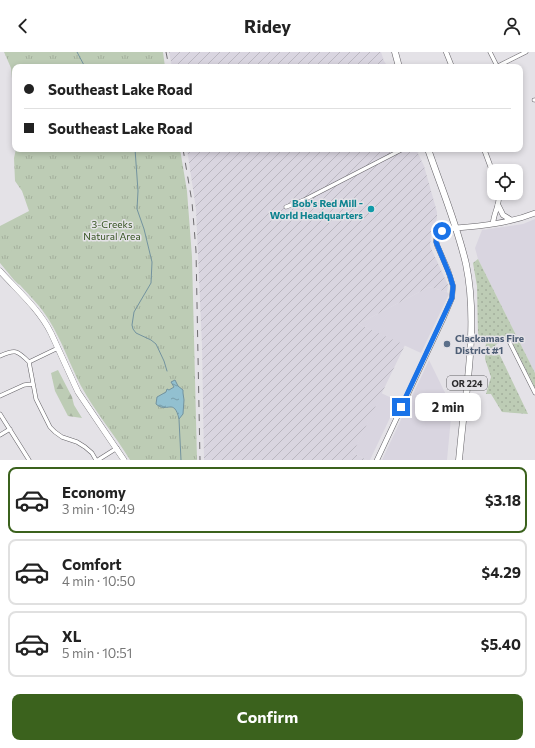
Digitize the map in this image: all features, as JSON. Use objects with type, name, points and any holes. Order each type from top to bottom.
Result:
[{"type":"highway","points":[[395,52],[398,64]]},
{"type":"highway","name":"OR 224","points":[[429,152],[456,228],[466,264],[471,305],[469,369],[459,460]]},
{"type":"main road","points":[[498,205],[503,215],[511,220]]},
{"type":"main road","points":[[456,228],[511,220],[535,213]]},
{"type":"main road","points":[[0,271],[42,319],[51,333],[72,380],[82,398],[124,460]]},
{"type":"street","points":[[446,52],[451,64]]},
{"type":"street","points":[[490,52],[495,64]]},
{"type":"street","points":[[502,64],[526,52]]},
{"type":"street","points":[[286,207],[304,200],[397,152]]},
{"type":"street","points":[[485,152],[490,164]]},
{"type":"street","points":[[494,223],[499,200]]},
{"type":"street","points":[[377,460],[452,298],[452,282],[436,240],[442,231],[456,228]]},
{"type":"street","points":[[509,341],[535,392]]},
{"type":"street","points":[[29,362],[58,348]]},
{"type":"street","points":[[0,356],[15,351],[20,353],[29,362],[32,384],[38,404],[52,429],[62,437],[85,446],[97,460],[117,448]]},
{"type":"street","points":[[0,396],[24,385],[32,384]]},
{"type":"street","points":[[0,414],[28,460]]},
{"type":"street","points":[[0,435],[10,429]]},
{"type":"shaded area","points":[[169,52],[381,52],[386,64],[171,64]]},
{"type":"shaded area","points":[[187,152],[417,152],[424,166],[437,212],[437,218],[431,235],[430,246],[448,285],[447,292],[429,287],[358,324],[405,345],[353,453],[367,460],[204,460],[202,345],[196,209]]},
{"type":"shaded area","points":[[535,219],[535,373],[478,259],[475,248],[482,230],[523,224]]},
{"type":"shaded area","points":[[429,287],[447,292],[449,294],[421,353],[358,324]]},
{"type":"shaded area","points":[[429,360],[452,407],[447,460],[382,460]]},
{"type":"shaded area","points":[[381,393],[396,400],[397,403],[370,460],[367,460],[353,453]]},
{"type":"green space","points":[[4,52],[163,52],[165,64],[12,64],[12,78],[11,68]]},
{"type":"green space","name":"3-Creeks Natural Area","points":[[15,152],[180,152],[187,191],[192,257],[197,460],[130,460],[87,396],[54,328],[46,315],[0,263],[0,226],[29,211],[22,191],[15,181],[14,158]]},
{"type":"green space","points":[[3,239],[9,241],[12,246],[11,252],[6,255],[0,254],[0,241]]},
{"type":"green space","points":[[478,259],[535,373],[535,388],[510,338],[495,345],[528,414],[502,412],[491,394],[486,394],[491,377],[485,359],[486,341],[483,341],[478,334],[477,286],[473,263]]},
{"type":"green space","points":[[58,370],[72,397],[74,405],[82,418],[68,416],[55,391],[51,373]]},
{"type":"water","points":[[175,380],[178,386],[183,390],[183,414],[179,419],[177,412],[172,407],[160,407],[156,404],[157,397],[166,392],[167,389],[169,390],[174,387],[171,382]]},
{"type":"waterway","points":[[77,52],[83,64]]},
{"type":"waterway","points":[[135,152],[138,191],[137,209],[144,229],[152,262],[151,283],[134,312],[132,325],[136,333],[156,344],[167,371]]},
{"type":"waterway","points":[[179,419],[181,460]]},
{"type":"railway","points":[[166,52],[168,64]]},
{"type":"railway","points":[[184,152],[192,202],[196,251],[200,460]]},
{"type":"place","name":"Bob's Red Mill - World Headquarters","points":[[371,209]]},
{"type":"place","name":"Clackamas Fire District #1","points":[[447,344]]},
{"type":"route","points":[[401,407],[441,324],[453,294],[453,286],[450,276],[436,242],[438,235],[442,231]]}]
